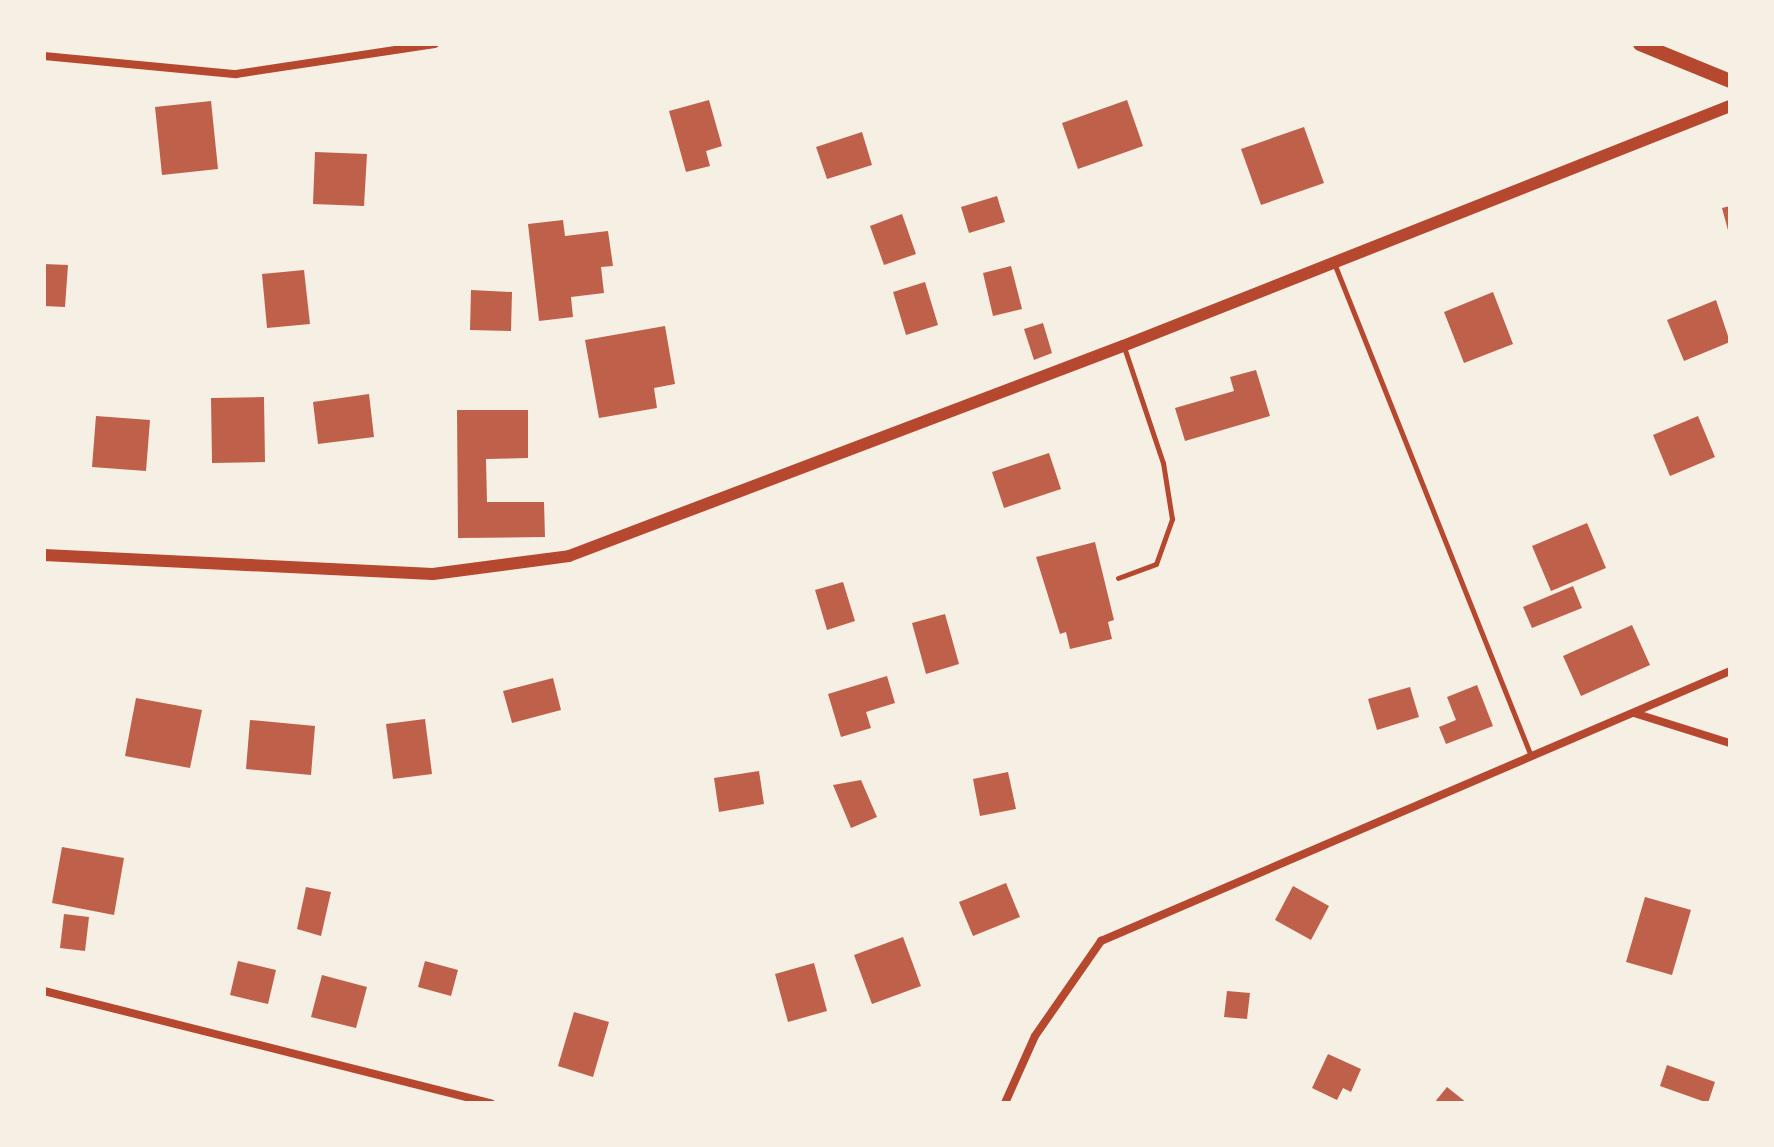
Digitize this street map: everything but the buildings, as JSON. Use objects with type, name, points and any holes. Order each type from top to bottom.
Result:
[{"type":"main road","points":[[1640,44],[1730,81]]},
{"type":"street","points":[[44,56],[236,74],[435,44]]},
{"type":"street","points":[[44,555],[433,574],[498,569],[569,556],[638,533],[1123,346],[1730,106]]},
{"type":"street","points":[[1005,1103],[1035,1036],[1101,941],[1730,671]]},
{"type":"street","points":[[1633,712],[1730,743]]},
{"type":"street","points":[[44,991],[491,1103]]},
{"type":"lane","points":[[1334,263],[1531,756]]},
{"type":"lane","points":[[1118,578],[1156,564],[1172,519],[1163,463],[1123,346]]}]
